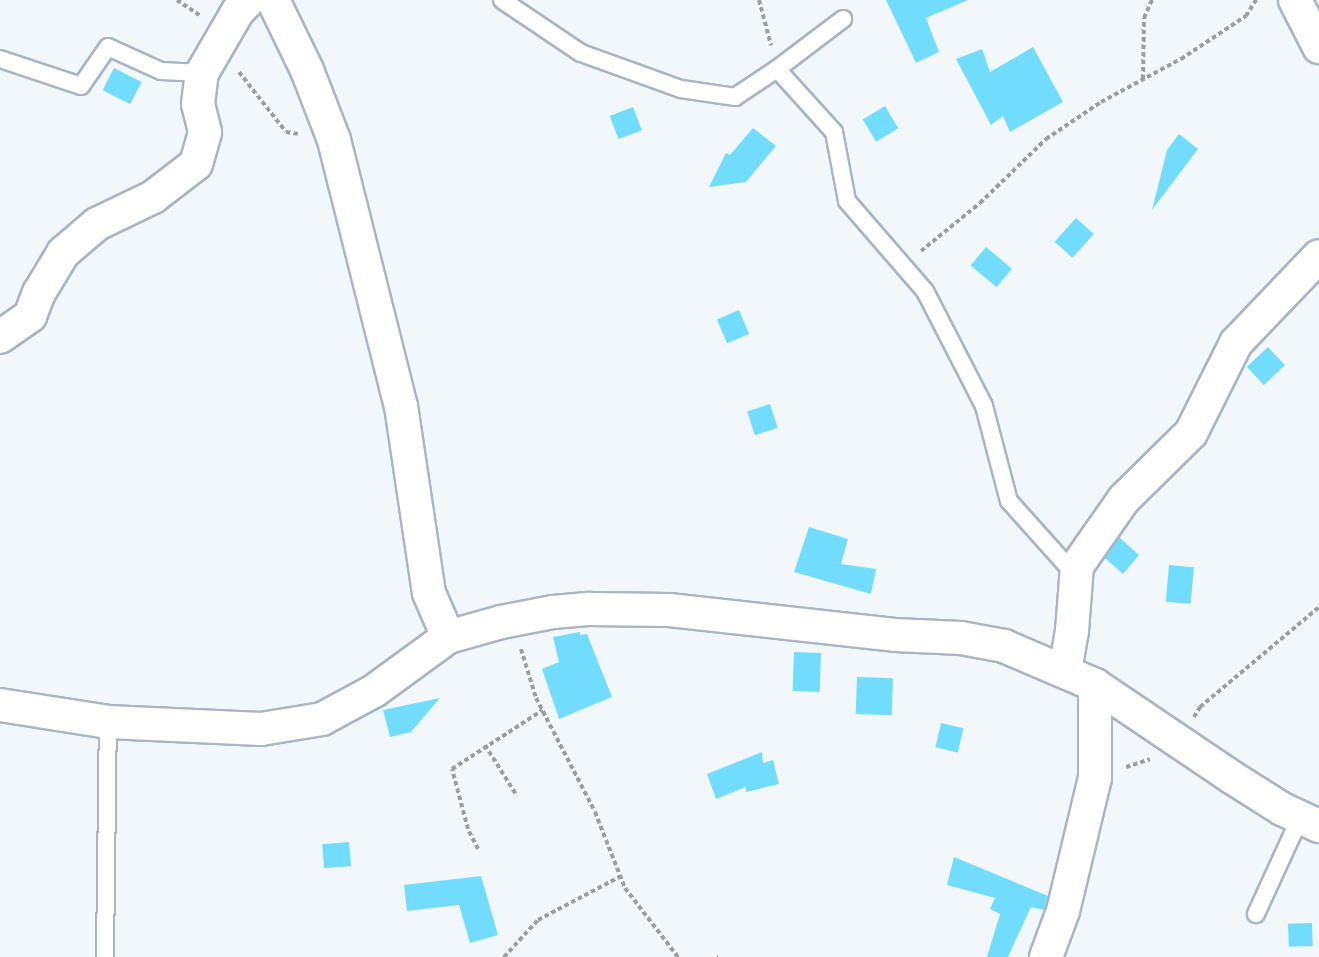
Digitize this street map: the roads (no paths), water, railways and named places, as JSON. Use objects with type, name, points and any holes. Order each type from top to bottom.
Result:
[{"type":"street","points":[[0,337],[30,316],[39,292],[63,253],[97,224],[153,197],[196,164],[205,132],[198,104],[202,73],[238,11],[249,0]]},
{"type":"street","points":[[273,0],[307,70],[334,140],[401,406],[429,593],[448,637]]},
{"type":"street","points":[[1295,0],[1319,47]]},
{"type":"street","points":[[1065,671],[1072,631],[1077,566],[1124,499],[1191,433],[1236,343],[1319,256]]},
{"type":"street","points":[[0,705],[108,722],[261,729],[322,719],[374,691],[448,637],[553,612],[590,609],[669,610],[895,635],[961,638],[1004,646],[1095,685],[1262,796],[1309,822]]},
{"type":"street","points":[[1046,957],[1063,911],[1095,778],[1095,685]]},
{"type":"lane","points":[[507,1],[581,53],[681,90],[735,97],[777,69],[843,19]]},
{"type":"lane","points":[[0,59],[81,86],[108,47],[161,71],[202,73]]},
{"type":"lane","points":[[777,69],[834,132],[847,201],[925,291],[984,406],[1009,501],[1077,577]]},
{"type":"lane","points":[[105,957],[108,722]]},
{"type":"lane","points":[[1256,914],[1309,822]]}]
